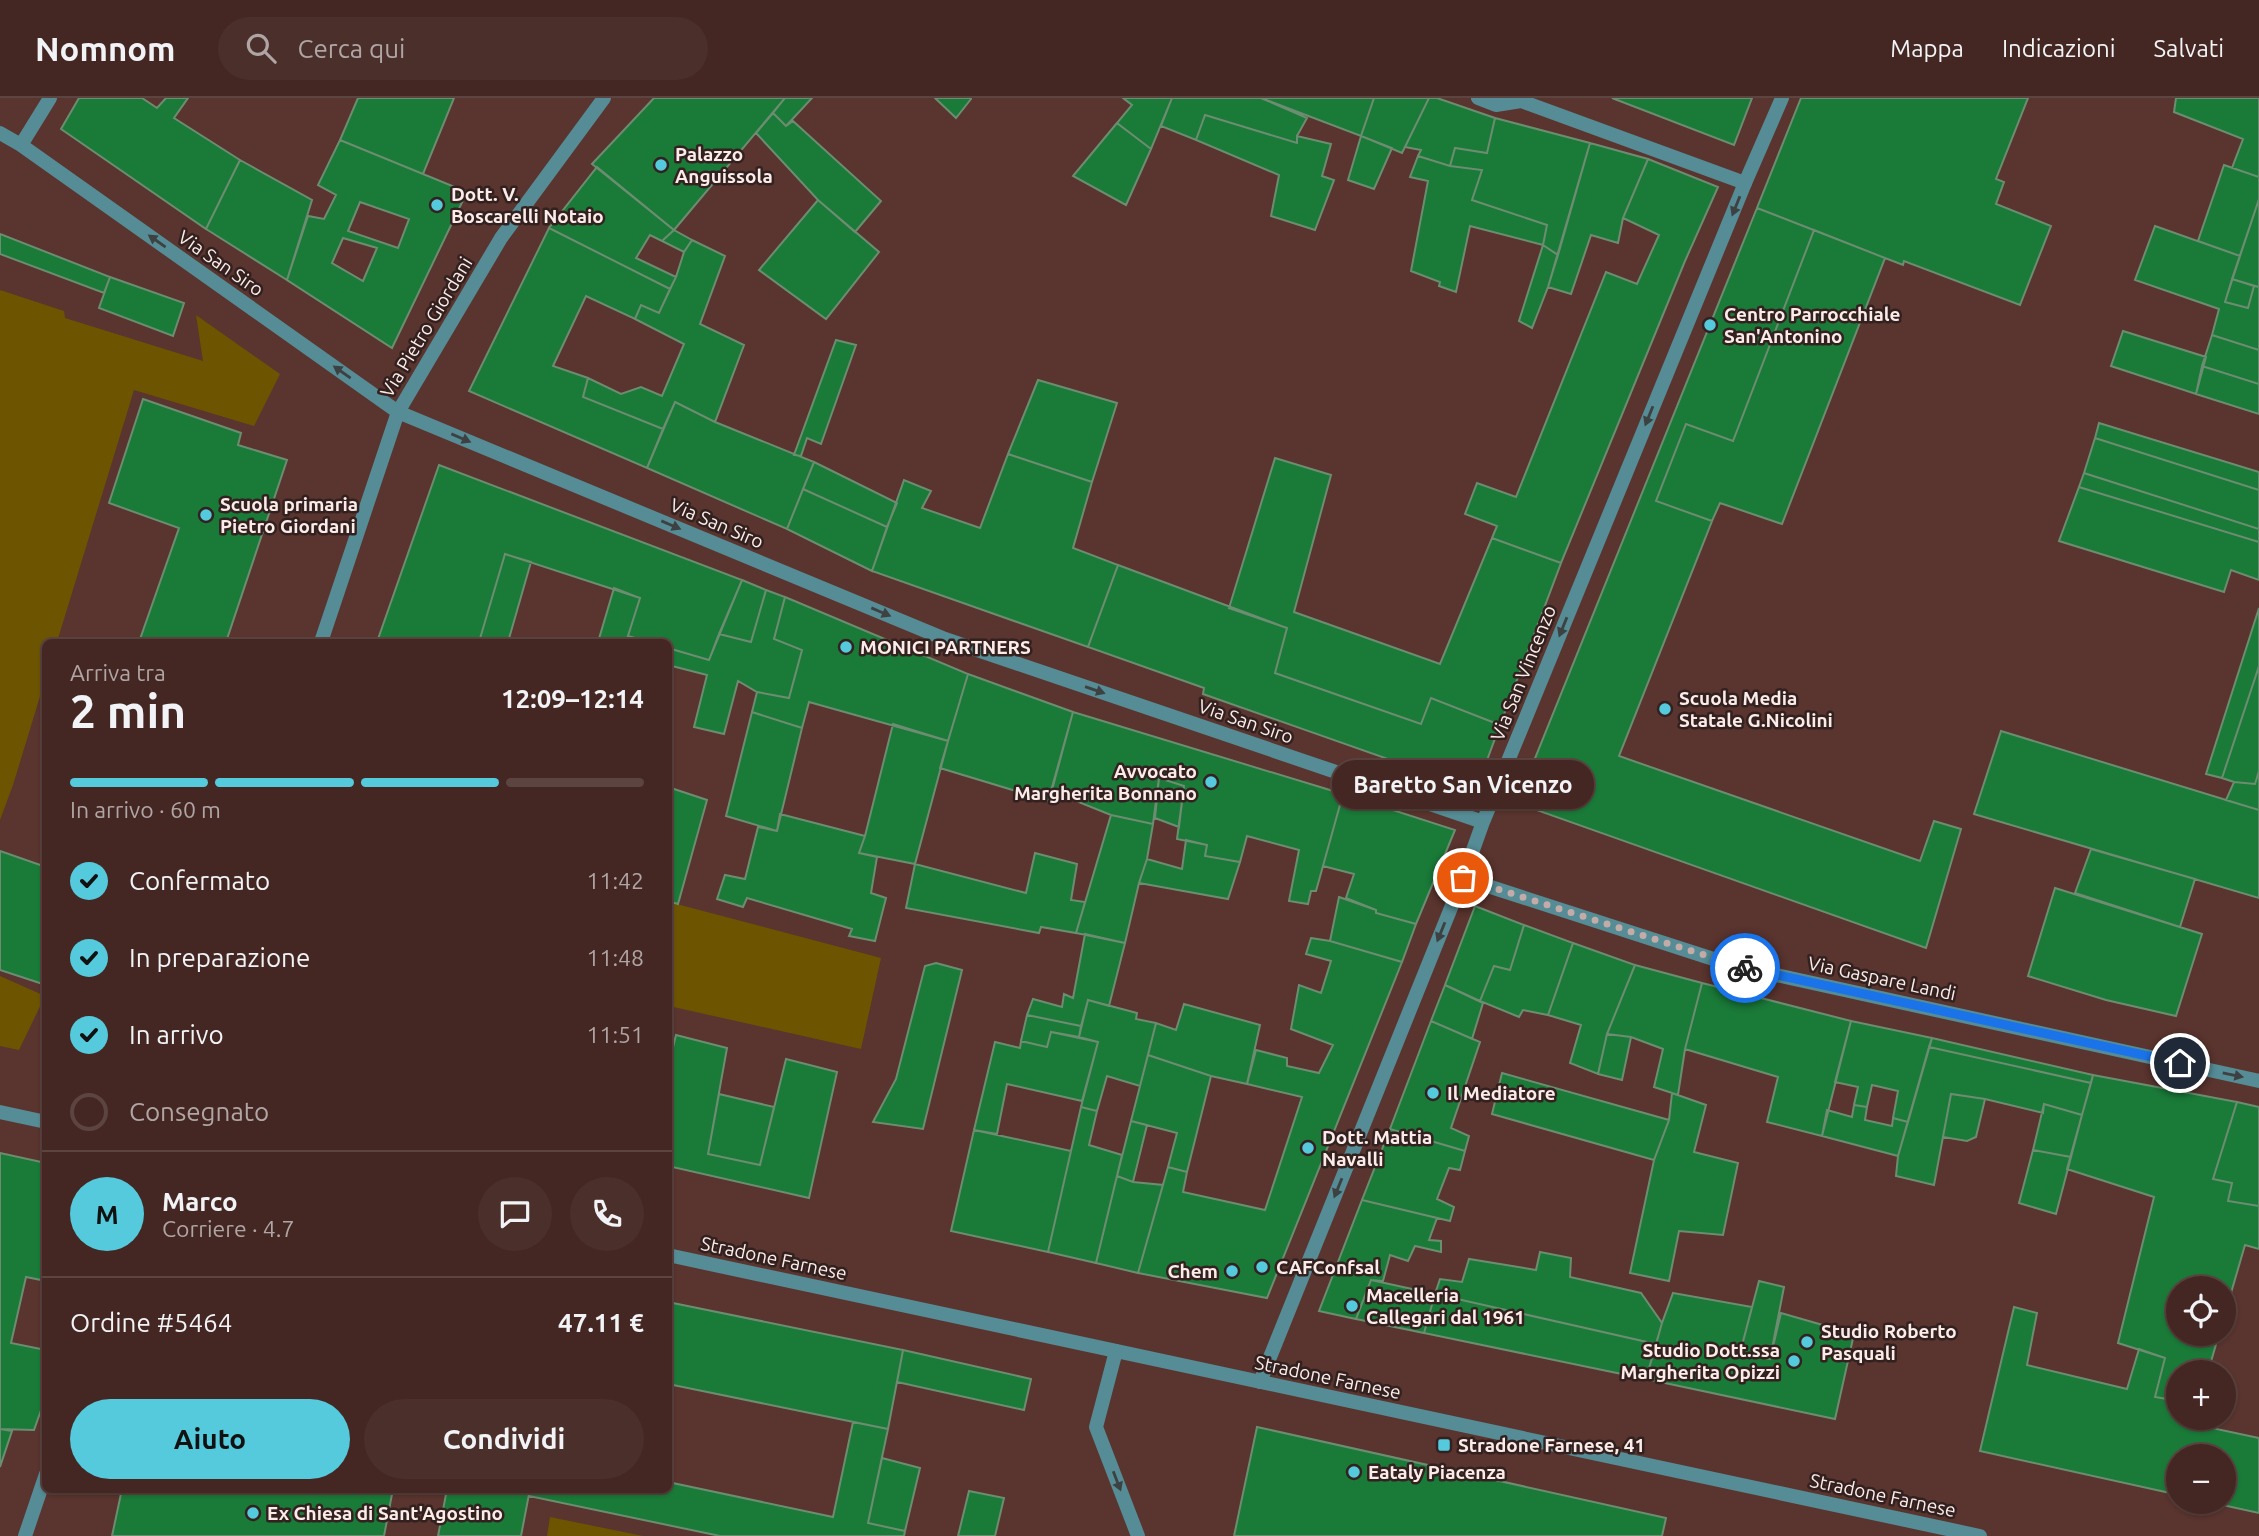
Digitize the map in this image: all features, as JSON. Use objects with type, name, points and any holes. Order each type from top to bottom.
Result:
[{"type":"street","points":[[21,145],[50,98]]},
{"type":"street","name":"Via Pietro Giordani","points":[[322,639],[398,412],[501,238],[604,98]]},
{"type":"street","points":[[1478,98],[1496,105],[1521,101],[1745,183]]},
{"type":"street","name":"Via San Vincenzo","points":[[1260,1382],[1463,878],[1483,822],[1782,98]]},
{"type":"street","name":"Via San Siro","points":[[0,133],[21,145],[398,412],[945,639],[1483,822]]},
{"type":"street","name":"Via Gaspare Landi","points":[[1463,878],[1735,966],[2259,1081]]},
{"type":"street","points":[[0,1112],[42,1121]]},
{"type":"street","name":"Stradone Farnese","points":[[672,1256],[1980,1536]]},
{"type":"street","points":[[1116,1351],[1096,1427],[1138,1536]]},
{"type":"street","points":[[25,1536],[42,1486]]},
{"type":"shaded area","points":[[0,290],[64,311],[65,318],[203,361],[196,315],[280,374],[254,426],[134,390],[58,639],[42,639],[42,690],[0,820]]},
{"type":"shaded area","points":[[672,903],[881,958],[861,1049],[672,1007]]},
{"type":"shaded area","points":[[0,976],[42,995],[42,1002],[19,1050],[0,1046]]},
{"type":"shaded area","points":[[550,1517],[643,1536],[547,1536]]},
{"type":"building","points":[[79,98],[142,98],[157,108],[166,98],[188,98],[174,118],[240,160],[206,229],[61,129]]},
{"type":"building","points":[[358,98],[454,98],[423,174],[340,140]]},
{"type":"building","name":"Palazzo Anguissola","points":[[654,98],[785,98],[674,230],[592,164]]},
{"type":"building","points":[[785,98],[812,98],[786,126],[773,113]]},
{"type":"building","points":[[935,98],[971,98],[971,99],[956,118]]},
{"type":"building","points":[[1123,98],[1172,98],[1151,149],[1117,123],[1132,105]]},
{"type":"building","points":[[1172,98],[1261,98],[1307,118],[1297,136],[1297,143],[1205,115],[1196,140],[1161,126]]},
{"type":"building","points":[[1261,98],[1374,98],[1361,136]]},
{"type":"building","points":[[1374,98],[1429,98],[1402,153],[1361,136]]},
{"type":"building","points":[[1429,98],[1437,98],[1495,118],[1487,153],[1455,148],[1450,166],[1418,156],[1421,150],[1405,147]]},
{"type":"building","points":[[1612,98],[1752,98],[1734,145]]},
{"type":"building","points":[[1801,98],[2028,98],[1996,179],[2004,182],[1996,204],[2051,226],[2020,305],[1904,261],[1903,265],[1757,208]]},
{"type":"building","points":[[2176,98],[2259,98],[2259,177],[2232,168],[2243,139],[2174,112]]},
{"type":"building","points":[[773,113],[786,126],[793,121],[881,201],[855,232],[818,200],[756,133]]},
{"type":"building","points":[[1205,115],[1297,143],[1297,136],[1331,144],[1322,176],[1334,180],[1315,230],[1271,216],[1279,175],[1196,140]]},
{"type":"building","points":[[1495,118],[1590,143],[1558,255],[1543,245],[1547,225],[1472,200],[1482,170],[1450,166],[1455,148],[1487,153]]},
{"type":"building","points":[[1117,123],[1151,149],[1126,205],[1073,176]]},
{"type":"building","points":[[1361,136],[1392,148],[1374,189],[1348,180]]},
{"type":"building","points":[[340,140],[467,192],[392,348],[287,280],[308,216],[324,219],[336,195],[318,185]],"holes":[[[360,202],[409,219],[398,248],[348,231]],[[343,238],[377,248],[363,281],[332,263]]]},
{"type":"building","points":[[1590,143],[1648,159],[1623,218],[1618,243],[1591,235],[1571,294],[1548,287]]},
{"type":"building","points":[[1418,156],[1450,166],[1482,170],[1472,200],[1547,225],[1543,245],[1470,226],[1456,292],[1439,286],[1440,282],[1411,271],[1428,181],[1410,177]]},
{"type":"building","points":[[1648,159],[1718,187],[1561,563],[1492,538],[1497,526],[1465,514],[1477,483],[1516,497],[1606,272],[1637,284],[1659,235],[1623,218]]},
{"type":"building","points":[[240,160],[312,200],[287,280],[206,229]]},
{"type":"building","points":[[2224,165],[2259,177],[2259,199],[2240,256],[2198,241]]},
{"type":"building","points":[[597,167],[674,230],[662,241],[650,235],[636,258],[676,277],[670,289],[549,228]]},
{"type":"building","points":[[2259,199],[2259,287],[2232,279]]},
{"type":"building","points":[[818,200],[879,252],[826,319],[759,270]]},
{"type":"building","points":[[1757,208],[1814,230],[1733,441],[1686,424],[1656,501],[1712,521],[1619,756],[1920,861],[1934,821],[1961,829],[1926,948],[1517,803]]},
{"type":"building","points":[[2155,226],[2240,256],[2225,302],[2248,308],[2254,286],[2259,287],[2259,350],[2212,335],[2219,309],[2135,280]]},
{"type":"building","points":[[549,228],[670,289],[659,313],[641,305],[635,319],[586,296],[553,366],[588,378],[583,397],[663,429],[647,468],[469,391]]},
{"type":"building","points":[[674,230],[692,240],[684,252],[662,241]]},
{"type":"building","points":[[1814,230],[1885,258],[1782,524],[1720,503],[1712,521],[1656,501],[1686,424],[1733,441]]},
{"type":"building","points":[[0,234],[110,277],[104,293],[0,254]]},
{"type":"building","points":[[692,240],[725,256],[700,324],[744,345],[715,422],[675,402],[663,429],[583,397],[588,378],[621,394],[641,387],[662,396],[684,344],[635,319],[641,305],[659,313],[684,252]]},
{"type":"building","points":[[1543,245],[1558,255],[1532,328],[1519,321]]},
{"type":"building","points":[[110,277],[184,303],[173,336],[99,308]]},
{"type":"building","points":[[2232,279],[2254,286],[2248,308],[2225,302]]},
{"type":"building","points":[[2123,331],[2206,357],[2196,394],[2111,366]]},
{"type":"building","points":[[2212,335],[2259,350],[2259,384],[2202,366]]},
{"type":"building","points":[[836,340],[856,345],[821,444],[807,438],[801,456],[794,455]]},
{"type":"building","points":[[2202,366],[2259,384],[2259,414],[2196,394]]},
{"type":"building","points":[[1038,380],[1117,403],[1092,482],[1008,454]]},
{"type":"building","name":"Scuola primaria Pietro Giordani","points":[[143,399],[241,433],[238,445],[287,460],[227,639],[140,639],[179,528],[109,503]]},
{"type":"building","points":[[675,402],[715,422],[814,462],[787,529],[647,468]]},
{"type":"building","points":[[2099,423],[2259,472],[2259,490],[2095,438]]},
{"type":"building","points":[[2095,438],[2259,490],[2259,529],[2084,473]]},
{"type":"building","points":[[1008,454],[1092,482],[1073,548],[1118,565],[1088,647],[872,571],[904,480],[931,491],[922,508],[980,528]]},
{"type":"building","points":[[1275,458],[1331,475],[1294,612],[1440,664],[1492,538],[1561,563],[1500,725],[1431,698],[1421,724],[1275,673],[1287,628],[1229,608]]},
{"type":"building","points":[[814,462],[897,503],[887,527],[803,489]]},
{"type":"building","points":[[439,465],[742,580],[709,660],[672,649],[672,639],[638,639],[628,636],[640,598],[505,554],[480,639],[378,639]]},
{"type":"building","points":[[2084,473],[2259,529],[2259,542],[2079,487]]},
{"type":"building","points":[[2079,487],[2259,542],[2259,580],[2231,570],[2224,592],[2059,541]]},
{"type":"building","points":[[803,489],[887,527],[872,571],[787,529]]},
{"type":"building","points":[[505,554],[531,562],[509,639],[480,639]]},
{"type":"building","points":[[1118,565],[1287,628],[1275,673],[1421,724],[1431,698],[1500,725],[1476,790],[1203,694],[1204,688],[1088,647]]},
{"type":"building","points":[[742,580],[766,590],[751,642],[719,634]]},
{"type":"building","points":[[614,588],[640,598],[627,639],[599,639]]},
{"type":"building","points":[[766,590],[785,597],[774,639],[802,650],[789,698],[757,692],[738,681],[724,734],[694,727],[707,675],[672,666],[672,649],[709,660],[719,634],[751,642]]},
{"type":"building","points":[[785,597],[968,674],[948,741],[809,702],[802,728],[752,712],[757,692],[789,698],[802,650],[774,639]]},
{"type":"building","points":[[2259,608],[2259,666],[2222,778],[2206,774]]},
{"type":"building","points":[[2259,666],[2259,771],[2255,784],[2234,782],[2222,778]]},
{"type":"building","points":[[968,674],[1073,712],[1049,801],[940,768]]},
{"type":"building","points":[[752,712],[802,728],[777,831],[726,816]]},
{"type":"building","points":[[1073,712],[1343,794],[1316,891],[1311,891],[1308,904],[1289,901],[1299,850],[1247,836],[1240,862],[1205,856],[1207,845],[1177,839],[1184,786],[1159,778],[1153,824],[1111,815],[1051,791]]},
{"type":"building","points":[[893,724],[948,741],[915,864],[859,853]]},
{"type":"building","points":[[2001,731],[2259,810],[2259,898],[1974,814]]},
{"type":"building","points":[[2259,771],[2259,810],[2226,800],[2234,782],[2255,784]]},
{"type":"building","points":[[1159,778],[1184,786],[1179,827],[1155,818]]},
{"type":"building","points":[[672,788],[707,800],[678,904],[672,902]]},
{"type":"building","points":[[1343,794],[1455,830],[1416,924],[1376,913],[1376,910],[1346,898],[1354,874],[1323,866]]},
{"type":"building","points":[[780,814],[865,836],[859,853],[877,857],[871,893],[886,898],[875,941],[849,936],[852,929],[747,898],[743,907],[717,899],[725,875],[745,879],[758,827],[777,831]]},
{"type":"building","points":[[1111,815],[1153,824],[1147,859],[1125,943],[1076,933]]},
{"type":"building","points":[[1186,840],[1207,845],[1205,856],[1240,862],[1228,899],[1139,883],[1147,859],[1182,869]]},
{"type":"building","points":[[2091,849],[2195,879],[2180,927],[2075,893]]},
{"type":"building","points":[[0,851],[42,866],[42,984],[0,970]]},
{"type":"building","points":[[1035,853],[1077,864],[1071,900],[1085,902],[1076,933],[1041,927],[1039,933],[906,908],[915,864],[1026,893]]},
{"type":"building","points":[[2055,888],[2202,934],[2176,1016],[2106,1000],[2028,976]]},
{"type":"building","points":[[1339,897],[1376,910],[1376,913],[1416,924],[1402,962],[1330,941]]},
{"type":"building","points":[[1475,906],[1524,925],[1510,970],[1494,966],[1480,1001],[1445,985]]},
{"type":"building","points":[[1524,925],[1573,943],[1548,1015],[1523,1010],[1519,1017],[1480,1001],[1494,966],[1510,970]]},
{"type":"building","points":[[1085,934],[1125,943],[1109,1006],[1088,1000],[1081,1026],[1027,1015],[1033,999],[1062,1007],[1064,994],[1073,998]]},
{"type":"building","points":[[1311,938],[1402,962],[1267,1298],[1138,1273],[1168,1167],[1187,1172],[1183,1192],[1265,1210],[1302,1097],[1247,1084],[1256,1050],[1287,1058],[1287,1066],[1319,1073],[1333,1045],[1291,1029],[1299,985],[1321,993],[1331,961],[1306,954]]},
{"type":"building","points":[[1573,943],[1635,965],[1607,1034],[1598,1074],[1570,1063],[1581,1025],[1548,1015]]},
{"type":"building","points":[[936,963],[962,970],[923,1129],[873,1122],[896,1079],[925,966]]},
{"type":"building","points":[[1635,965],[1702,983],[1685,1049],[1678,1095],[1654,1087],[1663,1049],[1631,1037],[1607,1034]]},
{"type":"building","points":[[1702,983],[1851,1021],[1822,1136],[1767,1122],[1778,1077],[1685,1049]]},
{"type":"building","points":[[1445,985],[1483,1003],[1472,1039],[1431,1021]]},
{"type":"building","points":[[1088,1000],[1137,1013],[1136,1019],[1156,1023],[1140,1086],[1107,1076],[1097,1111],[1081,1107],[1098,1042],[1079,1037]]},
{"type":"building","points":[[1184,1004],[1260,1025],[1247,1084],[1211,1076],[1148,1055],[1156,1023],[1176,1030]]},
{"type":"building","points":[[1027,1015],[1081,1026],[1079,1037],[1051,1032],[1047,1047],[1021,1041]]},
{"type":"building","points":[[1431,1021],[1480,1042],[1451,1128],[1469,1136],[1465,1151],[1390,1129]]},
{"type":"building","points":[[1851,1021],[1932,1038],[1908,1122],[1893,1118],[1898,1091],[1872,1085],[1867,1107],[1854,1105],[1858,1087],[1835,1082]]},
{"type":"building","points":[[1051,1032],[1098,1042],[1082,1101],[1007,1084],[997,1134],[974,1130],[995,1042],[1020,1048],[1021,1041],[1047,1047]]},
{"type":"building","points":[[1607,1034],[1631,1037],[1622,1080],[1598,1074]]},
{"type":"building","points":[[676,1035],[727,1048],[708,1154],[760,1165],[786,1059],[837,1072],[809,1198],[672,1167],[672,1052]]},
{"type":"building","points":[[1932,1038],[2093,1075],[2091,1083],[1929,1047]]},
{"type":"building","points":[[1929,1047],[2091,1083],[2082,1115],[2044,1104],[2043,1113],[1951,1094],[1934,1185],[1896,1176],[1898,1156]]},
{"type":"building","points":[[1148,1055],[1211,1076],[1187,1172],[1168,1167],[1177,1133],[1131,1121]]},
{"type":"building","points":[[1502,1073],[1669,1120],[1654,1160],[1492,1114]]},
{"type":"building","points":[[2093,1075],[2237,1102],[2213,1179],[2232,1183],[2228,1201],[2259,1206],[2259,1249],[2245,1245],[2236,1276],[2166,1276],[2166,1346],[2216,1346],[2211,1360],[2166,1360],[2166,1399],[2155,1397],[2165,1358],[2118,1343],[2154,1197],[2067,1169]]},
{"type":"building","points":[[1672,1093],[1706,1105],[1694,1152],[1738,1163],[1723,1235],[1679,1231],[1669,1281],[1630,1273],[1654,1160],[1669,1120]]},
{"type":"building","points":[[719,1094],[774,1107],[760,1165],[708,1154]]},
{"type":"building","points":[[1951,1094],[1985,1099],[1976,1137],[1967,1141],[1943,1137]]},
{"type":"building","points":[[2237,1102],[2259,1107],[2259,1206],[2228,1201],[2232,1183],[2213,1179]]},
{"type":"building","points":[[2044,1104],[2082,1115],[2071,1157],[2033,1150]]},
{"type":"building","points":[[1854,1105],[1867,1107],[1865,1120],[1892,1126],[1893,1118],[1908,1122],[1898,1156],[1822,1136],[1827,1110],[1852,1117]]},
{"type":"building","points":[[1081,1107],[1097,1111],[1089,1145],[1122,1155],[1096,1263],[1048,1252]]},
{"type":"building","points":[[1131,1121],[1147,1125],[1133,1182],[1117,1176]]},
{"type":"building","points":[[1390,1129],[1465,1151],[1460,1170],[1449,1168],[1437,1199],[1454,1207],[1450,1221],[1362,1200]]},
{"type":"building","points":[[974,1130],[1071,1151],[1048,1252],[951,1231]]},
{"type":"building","points":[[2033,1150],[2071,1157],[2056,1214],[2019,1203]]},
{"type":"building","points":[[0,1153],[42,1162],[42,1280],[26,1277],[11,1343],[42,1349],[42,1407],[34,1430],[0,1429]]},
{"type":"building","points":[[1117,1176],[1133,1182],[1163,1185],[1138,1273],[1096,1263]]},
{"type":"building","points":[[1362,1200],[1437,1218],[1429,1240],[1441,1241],[1441,1252],[1415,1246],[1408,1261],[1390,1255],[1383,1281],[1371,1280],[1356,1319],[1319,1311]]},
{"type":"building","points":[[1540,1252],[1571,1258],[1570,1277],[1641,1293],[1662,1323],[1656,1344],[1435,1294],[1440,1279],[1462,1282],[1469,1259],[1536,1270]]},
{"type":"building","points":[[1371,1280],[1435,1294],[1424,1333],[1356,1319]]},
{"type":"building","points":[[1759,1281],[1784,1287],[1770,1359],[1740,1353]]},
{"type":"building","points":[[1673,1293],[1752,1307],[1740,1353],[1770,1359],[1781,1313],[1854,1334],[1835,1419],[1646,1379]]},
{"type":"building","points":[[1435,1294],[1656,1344],[1646,1379],[1424,1333]]},
{"type":"building","points":[[672,1303],[903,1350],[888,1429],[672,1385]]},
{"type":"building","points":[[2014,1307],[2037,1313],[2027,1365],[2127,1389],[2139,1349],[2165,1358],[2155,1397],[2166,1399],[2166,1430],[2221,1430],[2259,1438],[2259,1513],[2236,1508],[2236,1444],[2166,1444],[2166,1492],[1980,1451]]},
{"type":"building","points":[[903,1350],[1031,1379],[1024,1410],[897,1382]]},
{"type":"building","points":[[853,1422],[888,1429],[868,1523],[905,1531],[904,1536],[720,1536],[529,1496],[529,1493],[672,1493],[672,1483],[833,1517]]},
{"type":"building","name":"Eataly Piacenza","points":[[1257,1427],[1666,1518],[1662,1536],[1234,1536]]},
{"type":"building","points":[[0,1429],[12,1431],[0,1467]]},
{"type":"building","points":[[882,1458],[920,1468],[905,1531],[868,1523]]},
{"type":"building","points":[[969,1491],[1004,1498],[995,1536],[958,1536]]},
{"type":"building","name":"Ex Chiesa di Sant'Agostino","points":[[121,1493],[392,1493],[384,1536],[112,1536]]},
{"type":"building","points":[[446,1493],[529,1493],[521,1536],[438,1536]]},
{"type":"way so far","points":[[1463,878],[1745,968]]},
{"type":"place","name":"Palazzo Anguissola","points":[[661,165]]},
{"type":"place","name":"Dott. V. Boscarelli Notaio","points":[[437,205]]},
{"type":"place","name":"Centro Parrocchiale San'Antonino","points":[[1710,325]]},
{"type":"place","name":"Scuola primaria Pietro Giordani","points":[[206,515]]},
{"type":"place","name":"MONICI PARTNERS","points":[[846,647]]},
{"type":"place","name":"Scuola Media Statale G.Nicolini","points":[[1665,709]]},
{"type":"place","name":"Avvocato Margherita Bonnano","points":[[1211,782]]},
{"type":"place","name":"Baretto San Vicenzo","points":[[1463,878]]},
{"type":"place","name":"Il Mediatore","points":[[1433,1093]]},
{"type":"place","name":"Dott. Mattia Navalli","points":[[1308,1148]]},
{"type":"place","name":"CAFConfsal","points":[[1262,1267]]},
{"type":"place","name":"Chem","points":[[1232,1271]]},
{"type":"place","name":"Macelleria Callegari dal 1961","points":[[1352,1306]]},
{"type":"place","name":"Studio Roberto Pasquali","points":[[1807,1342]]},
{"type":"place","name":"Studio Dott.ssa Margherita Opizzi","points":[[1794,1361]]},
{"type":"place","name":"Stradone Farnese, 41","points":[[1444,1445]]},
{"type":"place","name":"Eataly Piacenza","points":[[1354,1472]]},
{"type":"place","name":"Ex Chiesa di Sant'Agostino","points":[[253,1513]]},
{"type":"route","points":[[1745,968],[2180,1063]]}]
